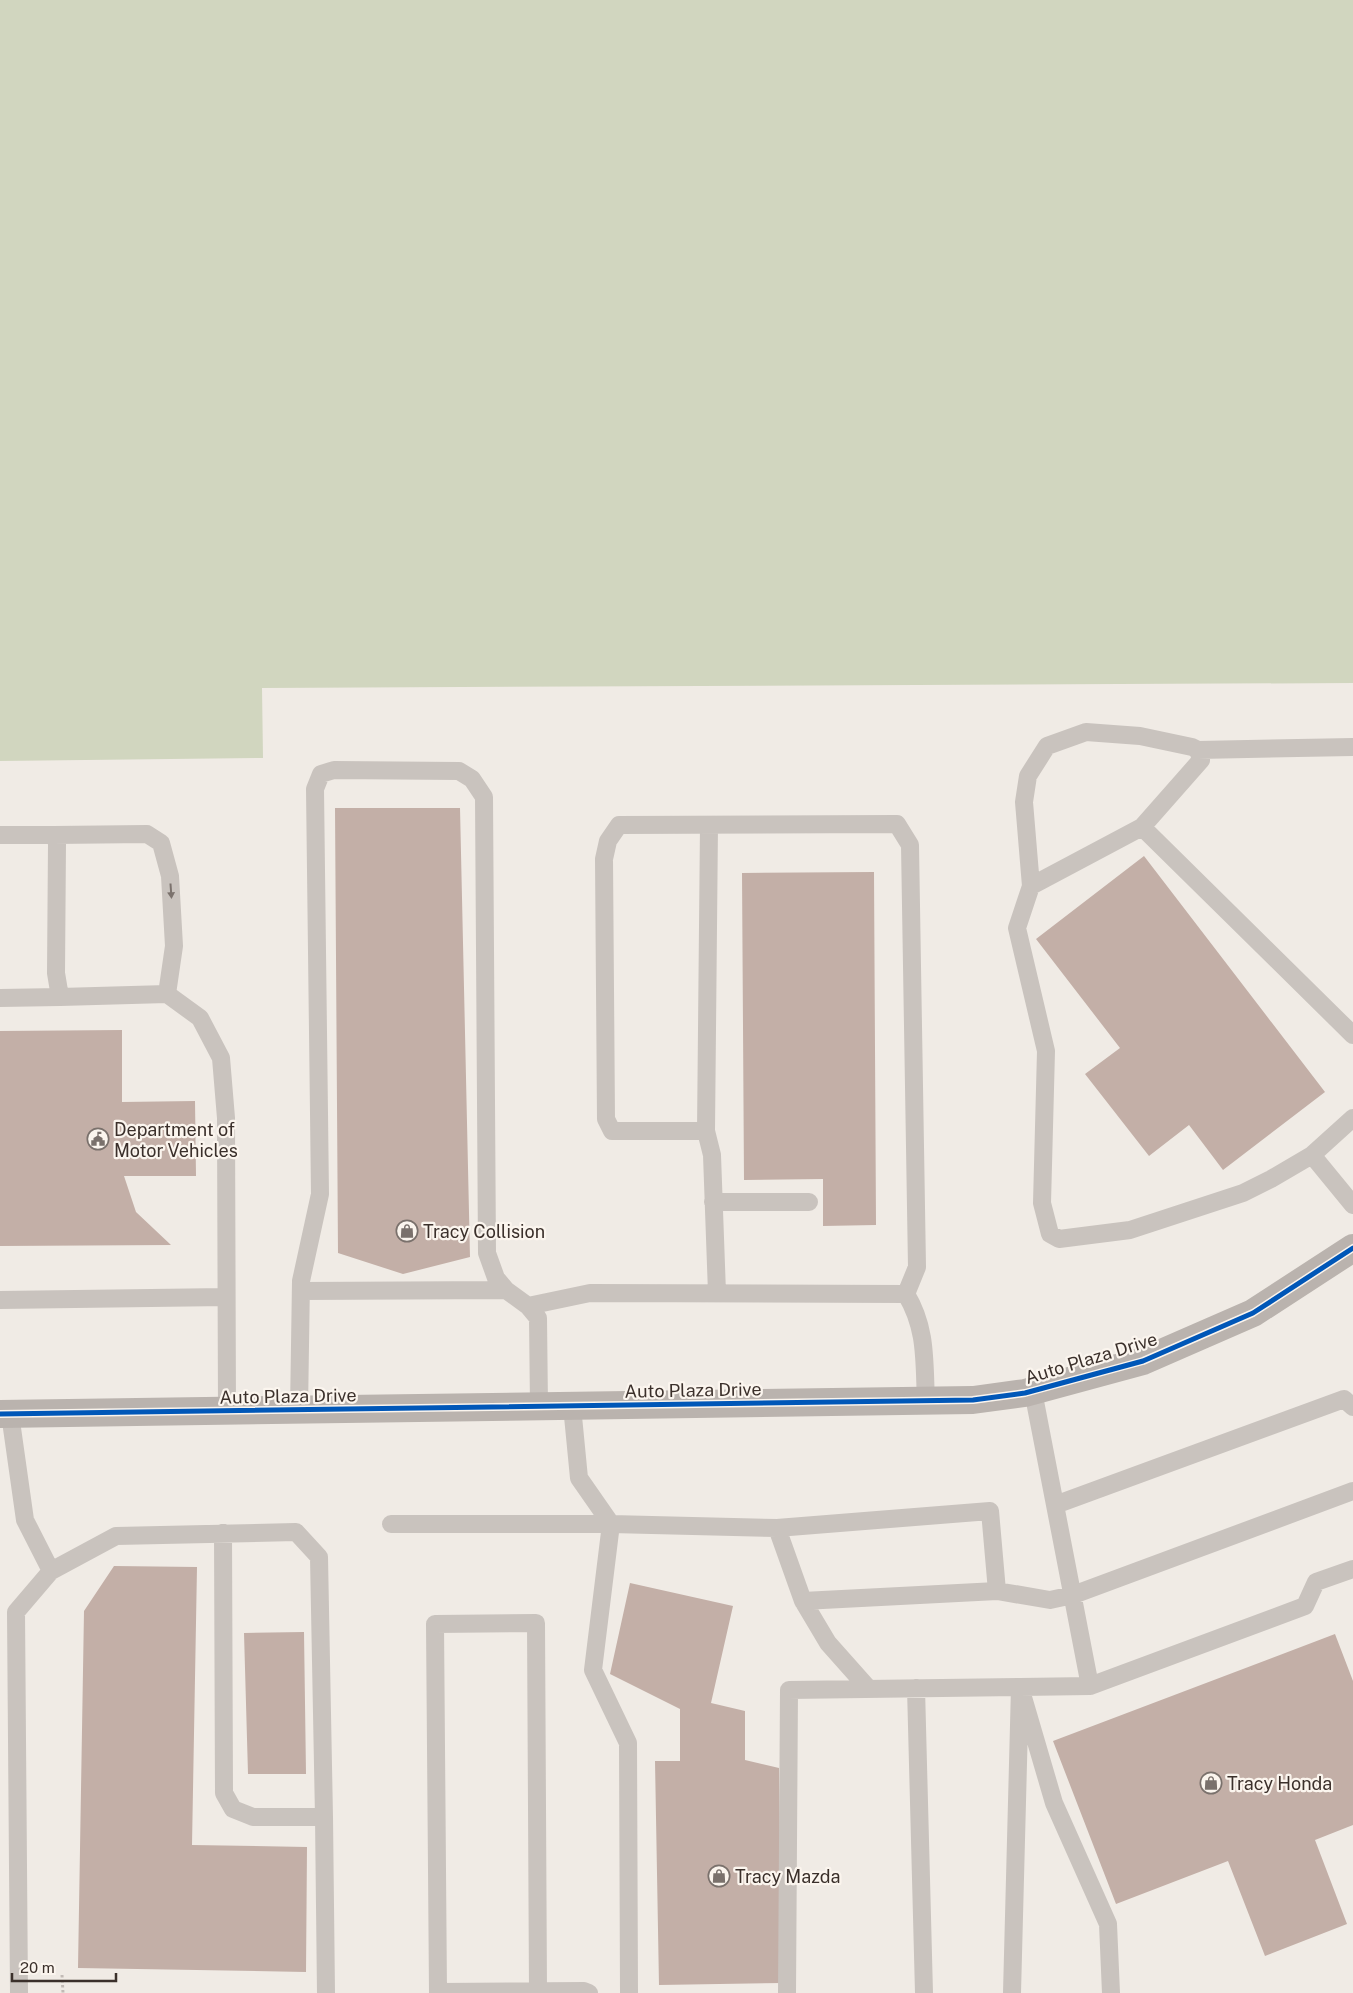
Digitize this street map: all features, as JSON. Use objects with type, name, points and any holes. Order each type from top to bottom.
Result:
[{"type":"street","name":"Auto Plaza Drive","points":[[5,1414],[974,1400],[1033,1391],[1143,1361],[1244,1316],[1353,1248]]},
{"type":"lane","points":[[1353,747],[1198,750],[1192,747],[1140,736],[1086,732],[1047,746],[1028,776],[1024,802],[1031,886],[1017,928],[1046,1051],[1042,1204],[1050,1234],[1059,1239],[1130,1230],[1243,1192],[1271,1179],[1312,1155],[1353,1118]]},
{"type":"lane","points":[[1031,886],[1142,827],[1201,760],[1198,750]]},
{"type":"lane","points":[[299,1410],[301,1281],[320,1194],[315,789],[321,774],[334,770],[459,771],[472,779],[484,797],[487,1254],[496,1278],[506,1290],[528,1306],[538,1318],[539,1406]]},
{"type":"lane","points":[[706,1131],[612,1131],[606,1119],[604,859],[608,841],[618,825],[897,824],[910,846],[917,1267],[906,1294]]},
{"type":"lane","points":[[709,825],[706,1131],[712,1155],[717,1293]]},
{"type":"lane","points":[[1142,827],[1353,1035]]},
{"type":"lane","points":[[0,835],[147,834],[161,843],[170,876],[174,946],[167,994]]},
{"type":"lane","points":[[54,835],[57,843],[56,973],[60,997]]},
{"type":"lane","points":[[0,998],[167,994],[200,1018],[221,1058],[226,1118],[227,1411]]},
{"type":"lane","points":[[1312,1155],[1353,1205]]},
{"type":"lane","points":[[713,1202],[809,1202]]},
{"type":"lane","points":[[301,1291],[506,1290]]},
{"type":"lane","points":[[528,1306],[590,1293],[906,1294]]},
{"type":"lane","points":[[906,1294],[916,1309],[922,1332],[926,1401]]},
{"type":"lane","points":[[0,1300],[226,1297]]},
{"type":"lane","points":[[1033,1391],[1090,1686]]},
{"type":"lane","points":[[1055,1505],[1344,1399],[1353,1407]]},
{"type":"lane","points":[[572,1406],[579,1478],[611,1524],[592,1670],[628,1742],[629,1993]]},
{"type":"lane","points":[[5,1414],[24,1520],[52,1571]]},
{"type":"lane","points":[[803,1601],[997,1591],[1050,1600],[1073,1595],[1353,1491]]},
{"type":"lane","points":[[391,1524],[611,1524],[777,1528],[990,1512],[997,1591]]},
{"type":"lane","points":[[777,1528],[803,1601],[828,1642],[868,1688]]},
{"type":"lane","points":[[19,1993],[16,1612],[52,1571],[116,1536],[296,1532],[319,1558],[326,1993]]},
{"type":"lane","points":[[222,1533],[224,1793],[234,1809],[253,1817],[324,1817]]},
{"type":"lane","points":[[787,1993],[789,1690],[1090,1686],[1305,1606],[1316,1582],[1353,1569]]},
{"type":"lane","points":[[538,1991],[536,1623],[435,1624],[438,1992],[584,1991],[589,1993]]},
{"type":"lane","points":[[1012,1993],[1020,1687]]},
{"type":"lane","points":[[1020,1687],[1054,1803],[1108,1924],[1112,1993]]},
{"type":"lane","points":[[916,1688],[924,1993]]},
{"type":"path","points":[[62,1975],[63,1993]]},
{"type":"green space","points":[[0,0],[1353,0],[1353,683],[262,688],[263,758],[0,761]]},
{"type":"building","points":[[335,808],[460,808],[470,1257],[403,1274],[338,1253]]},
{"type":"building","points":[[1144,856],[1325,1092],[1223,1170],[1189,1125],[1149,1156],[1085,1074],[1120,1048],[1036,939]]},
{"type":"building","points":[[874,872],[876,1225],[823,1226],[823,1179],[744,1180],[742,873]]},
{"type":"building","name":"Department of Motor Vehicles","points":[[122,1030],[122,1102],[195,1101],[196,1176],[124,1176],[136,1212],[171,1245],[0,1246],[0,1031]]},
{"type":"building","points":[[114,1566],[197,1567],[192,1845],[307,1847],[306,1972],[78,1968],[84,1611]]},
{"type":"building","name":"Tracy Mazda","points":[[630,1583],[733,1606],[711,1703],[745,1711],[745,1760],[779,1768],[782,1983],[659,1985],[655,1761],[680,1761],[680,1709],[610,1674]]},
{"type":"building","points":[[304,1632],[306,1774],[248,1774],[244,1633]]},
{"type":"building","name":"Tracy Honda","points":[[1335,1634],[1353,1681],[1353,1825],[1315,1840],[1347,1924],[1265,1956],[1228,1861],[1116,1904],[1053,1741]]},
{"type":"cycle path","points":[[0,1414],[973,1400],[1025,1393],[1143,1361],[1253,1313],[1353,1248]]},
{"type":"place","name":"Department of Motor Vehicles","points":[[98,1139]]},
{"type":"place","name":"Tracy Collision","points":[[407,1231]]},
{"type":"place","name":"Tracy Honda","points":[[1211,1783]]},
{"type":"place","name":"Tracy Mazda","points":[[719,1876]]}]
